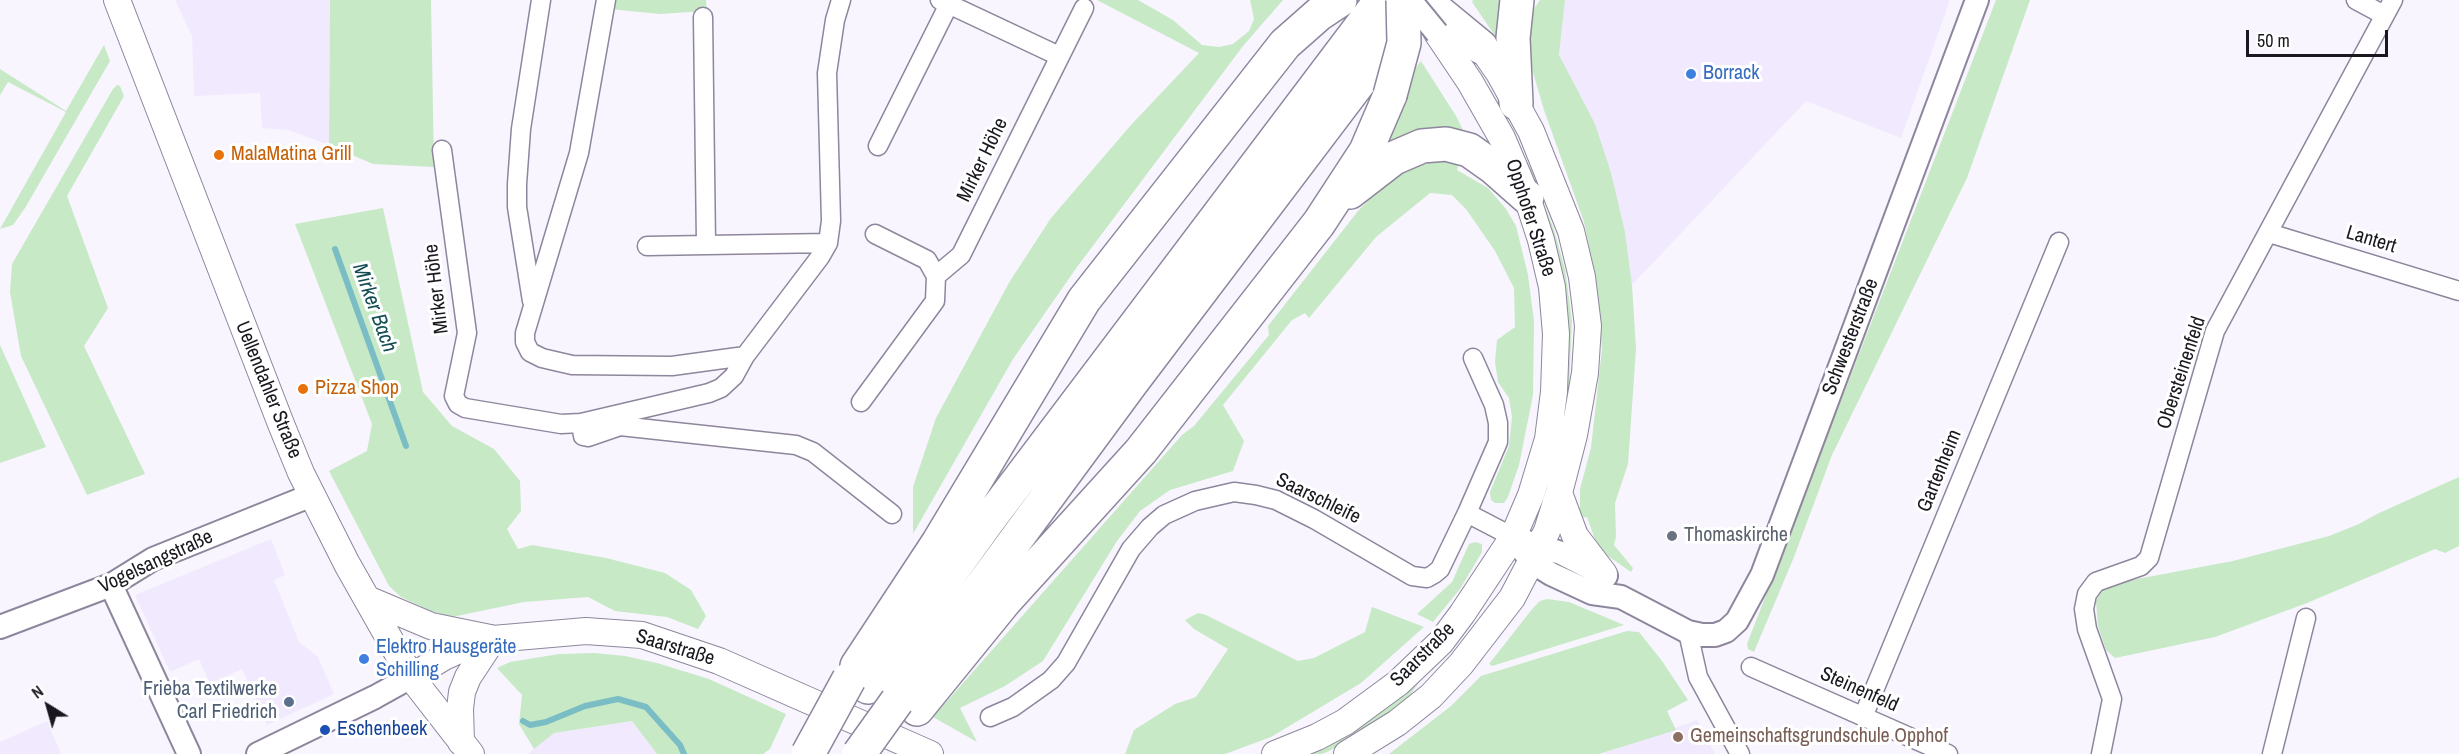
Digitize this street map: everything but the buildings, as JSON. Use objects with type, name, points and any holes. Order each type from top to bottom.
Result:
[{"type":"highway","points":[[1285,44],[1305,0]]},
{"type":"highway","points":[[820,754],[938,543],[1084,300],[1285,44],[1319,14],[1340,0]]},
{"type":"highway","points":[[808,754],[858,683],[1009,493],[1381,0]]},
{"type":"highway","points":[[1516,103],[1513,38],[1517,0]]},
{"type":"highway","points":[[1430,6],[1480,47]]},
{"type":"highway","points":[[860,754],[1004,602],[1141,451],[1319,223],[1366,151],[1390,95],[1404,43],[1430,6]]},
{"type":"highway","points":[[876,754],[907,705],[1125,392],[1430,6]]},
{"type":"highway","points":[[1319,223],[1370,175],[1394,158],[1422,146],[1446,144],[1469,150],[1493,166],[1527,196]]},
{"type":"main road","name":"Uellendahler Straße","points":[[117,0],[281,424],[312,495],[411,677],[466,748]]},
{"type":"main road","name":"Opphofer Straße","points":[[1430,6],[1502,138],[1527,196],[1541,240],[1552,287],[1556,334],[1548,439],[1531,495],[1513,537]]},
{"type":"main road","name":"Opphofer Straße","points":[[1480,47],[1500,73],[1546,163],[1571,231],[1582,277],[1587,326],[1585,373],[1574,435],[1559,493],[1536,554]]},
{"type":"main road","points":[[1559,493],[1575,536],[1604,574]]},
{"type":"main road","name":"Saarstraße","points":[[1275,754],[1317,737],[1345,722],[1398,683],[1441,642],[1513,537]]},
{"type":"main road","name":"Saarstraße","points":[[1347,754],[1397,723],[1431,696],[1461,664],[1512,598],[1536,554]]},
{"type":"main road","points":[[367,599],[431,627],[493,639],[468,677],[462,692],[460,710],[466,748]]},
{"type":"main road","name":"Saarstraße","points":[[411,677],[444,657],[468,646],[493,639],[586,631],[642,635],[719,661],[930,754]]},
{"type":"street","points":[[533,308],[518,207],[517,184],[521,129],[541,0]]},
{"type":"street","points":[[606,0],[579,153],[525,333],[525,342],[530,352],[542,358],[572,365],[672,366],[745,356]]},
{"type":"street","name":"Mirker Höhe","points":[[442,150],[467,333],[454,396],[456,400],[465,408],[561,424],[581,423],[709,393],[721,388],[734,376],[745,356],[820,257],[828,243],[831,221],[827,73],[835,20],[841,0]]},
{"type":"street","name":"Schwesterstraße","points":[[1688,632],[1702,635],[1726,631],[1746,609],[1762,575],[1977,0]]},
{"type":"street","points":[[2356,0],[2389,8]]},
{"type":"street","points":[[878,146],[945,2],[1059,56]]},
{"type":"street","name":"Mirker Höhe","points":[[936,276],[961,255],[1084,8]]},
{"type":"street","name":"Obersteinenfeld","points":[[2101,754],[2112,699],[2087,629],[2084,609],[2087,594],[2096,582],[2141,566],[2149,558],[2215,331],[2389,8]]},
{"type":"street","points":[[703,17],[706,244]]},
{"type":"street","name":"Lantert","points":[[2269,233],[2459,291]]},
{"type":"street","points":[[861,402],[935,301],[936,276],[927,260],[875,234]]},
{"type":"street","name":"Gartenheim","points":[[1863,717],[2058,242]]},
{"type":"street","points":[[647,246],[828,243]]},
{"type":"street","name":"Saarschleife","points":[[990,717],[1022,702],[1051,680],[1066,663],[1131,549],[1150,527],[1179,507],[1213,495],[1234,492],[1266,497],[1314,519],[1419,578],[1427,578],[1440,569],[1498,442],[1498,423],[1494,405],[1473,358]]},
{"type":"street","name":"Mirker Höhe","points":[[581,423],[582,436],[588,437],[620,426],[796,445],[813,452],[892,514]]},
{"type":"street","name":"Vogelsangstraße","points":[[0,627],[111,585],[153,559],[312,495]]},
{"type":"street","points":[[1467,513],[1513,537],[1536,554],[1551,574],[1592,593],[1621,597],[1688,632],[1698,677],[1740,754]]},
{"type":"street","points":[[1536,554],[1604,574],[1621,597]]},
{"type":"street","points":[[111,585],[189,754]]},
{"type":"street","points":[[2272,754],[2306,618]]},
{"type":"street","name":"Steinenfeld","points":[[1751,667],[1948,754]]},
{"type":"street","points":[[258,754],[411,677]]},
{"type":"shaded area","points":[[175,0],[330,0],[329,145],[288,130],[262,128],[260,93],[194,96],[192,36]]},
{"type":"shaded area","points":[[1565,0],[1950,0],[1901,138],[1806,101],[1632,285],[1625,232],[1559,55]]},
{"type":"shaded area","points":[[271,539],[285,575],[274,580],[299,642],[318,657],[334,694],[267,725],[242,669],[210,684],[199,659],[170,672],[135,595]]},
{"type":"shaded area","name":"Gemeinschaftsgrundschule Opphof","points":[[1697,720],[1715,754],[1602,754]]},
{"type":"shaded area","points":[[47,721],[61,754],[0,754],[0,742]]},
{"type":"shaded area","points":[[632,721],[657,754],[528,754],[553,733]]},
{"type":"green space","points":[[330,0],[431,0],[434,167],[373,164],[329,145]]},
{"type":"green space","points":[[609,0],[706,0],[707,11],[660,14],[609,9]]},
{"type":"green space","points":[[1097,0],[1138,0],[1173,20],[1202,45],[1219,47],[1233,44],[1249,31],[1254,19],[1250,0],[1283,0],[1243,46],[1077,267],[1013,359],[913,534],[913,487],[936,418],[1010,281],[1051,218],[1131,125],[1199,53]]},
{"type":"green space","points":[[1473,0],[1510,0],[1506,52],[1472,2]]},
{"type":"green space","points":[[1540,0],[1565,0],[1559,55],[1595,124],[1611,173],[1625,232],[1632,285],[1636,349],[1628,464],[1615,503],[1616,537],[1614,545],[1633,568],[1631,572],[1597,545],[1587,517],[1580,518],[1580,489],[1591,448],[1602,349],[1596,281],[1584,222],[1544,110],[1527,52],[1527,19]]},
{"type":"green space","points":[[1996,0],[2030,0],[1967,178],[1832,455],[1794,557],[1754,652],[1748,649],[1747,644]]},
{"type":"green space","points":[[104,45],[110,61],[25,208],[13,225],[0,229],[66,112],[8,82],[0,95],[0,69],[66,111]]},
{"type":"green space","points":[[1421,61],[1466,136],[1386,153],[1385,127],[1401,87]]},
{"type":"green space","points":[[117,85],[120,86],[124,96],[67,196],[108,308],[84,346],[145,474],[87,495],[21,356],[10,292],[12,264]]},
{"type":"green space","points":[[1513,134],[1533,173],[1554,230],[1565,269],[1572,321],[1568,411],[1545,500],[1543,497],[1566,337]]},
{"type":"green space","points":[[1436,161],[1459,162],[1457,170],[1488,188],[1506,209],[1516,226],[1528,275],[1534,321],[1533,395],[1519,465],[1504,503],[1495,503],[1491,500],[1490,492],[1509,446],[1512,417],[1509,398],[1498,382],[1495,362],[1497,340],[1515,327],[1514,288],[1495,251],[1466,209],[1452,195],[1430,193],[1376,237],[1309,318],[1305,313],[1292,320],[1223,405],[1244,441],[1233,471],[1170,490],[1140,511],[1117,541],[1043,661],[1005,686],[960,708],[977,742],[933,717],[1182,435],[1194,426],[1269,335],[1268,326],[1358,211],[1382,186],[1404,170]]},
{"type":"green space","points":[[383,208],[423,392],[452,426],[494,449],[520,481],[521,511],[507,529],[518,549],[532,545],[606,558],[665,573],[691,590],[706,616],[698,629],[667,617],[615,611],[588,597],[524,602],[452,617],[431,611],[401,597],[389,586],[329,471],[367,451],[372,424],[295,224]]},
{"type":"green space","points":[[0,345],[46,447],[0,463]]},
{"type":"green space","points":[[2459,477],[2459,546],[2445,553],[2435,549],[2307,603],[2215,637],[2115,658],[2106,650],[2098,626],[2096,601],[2105,585],[2233,561],[2329,536]]},
{"type":"green space","points":[[1475,542],[1482,544],[1482,552],[1460,589],[1433,622],[1417,614],[1452,582],[1469,544]]},
{"type":"green space","points":[[1498,583],[1468,628],[1424,675],[1406,701],[1353,738],[1329,751],[1322,754],[1300,754]]},
{"type":"green space","points":[[1547,599],[1569,602],[1624,625],[1492,666],[1489,664],[1533,608],[1540,601]]},
{"type":"green space","points":[[1372,607],[1424,627],[1361,683],[1271,737],[1225,754],[1125,754],[1134,730],[1175,704],[1196,697],[1228,649],[1194,629],[1185,620],[1198,613],[1206,615],[1298,661],[1314,658],[1365,632]]},
{"type":"green space","points":[[1627,631],[1639,632],[1688,700],[1667,711],[1676,730],[1599,754],[1389,754],[1451,706],[1481,676]]},
{"type":"green space","points":[[595,653],[625,656],[657,663],[709,679],[786,714],[770,749],[763,754],[657,754],[632,721],[554,733],[534,749],[519,724],[522,695],[497,668],[510,662],[559,654]]},
{"type":"waterway","name":"Mirker Bach","points":[[335,249],[406,446]]},
{"type":"waterway","name":"Mirker Bach","points":[[523,721],[530,725],[546,722],[585,706],[618,699],[646,707],[680,745],[684,754]]},
{"type":"place","name":"Borrack","points":[[1691,74]]},
{"type":"place","name":"MalaMatina Grill","points":[[219,155]]},
{"type":"place","name":"Pizza Shop","points":[[303,389]]},
{"type":"place","name":"Thomaskirche","points":[[1672,536]]},
{"type":"place","name":"Elektro Hausgeräte Schilling","points":[[364,659]]},
{"type":"place","name":"Frieba Textilwerke Carl Friedrich","points":[[289,702]]},
{"type":"place","name":"Eschenbeek","points":[[325,730]]},
{"type":"place","name":"Gemeinschaftsgrundschule Opphof","points":[[1678,737]]}]
